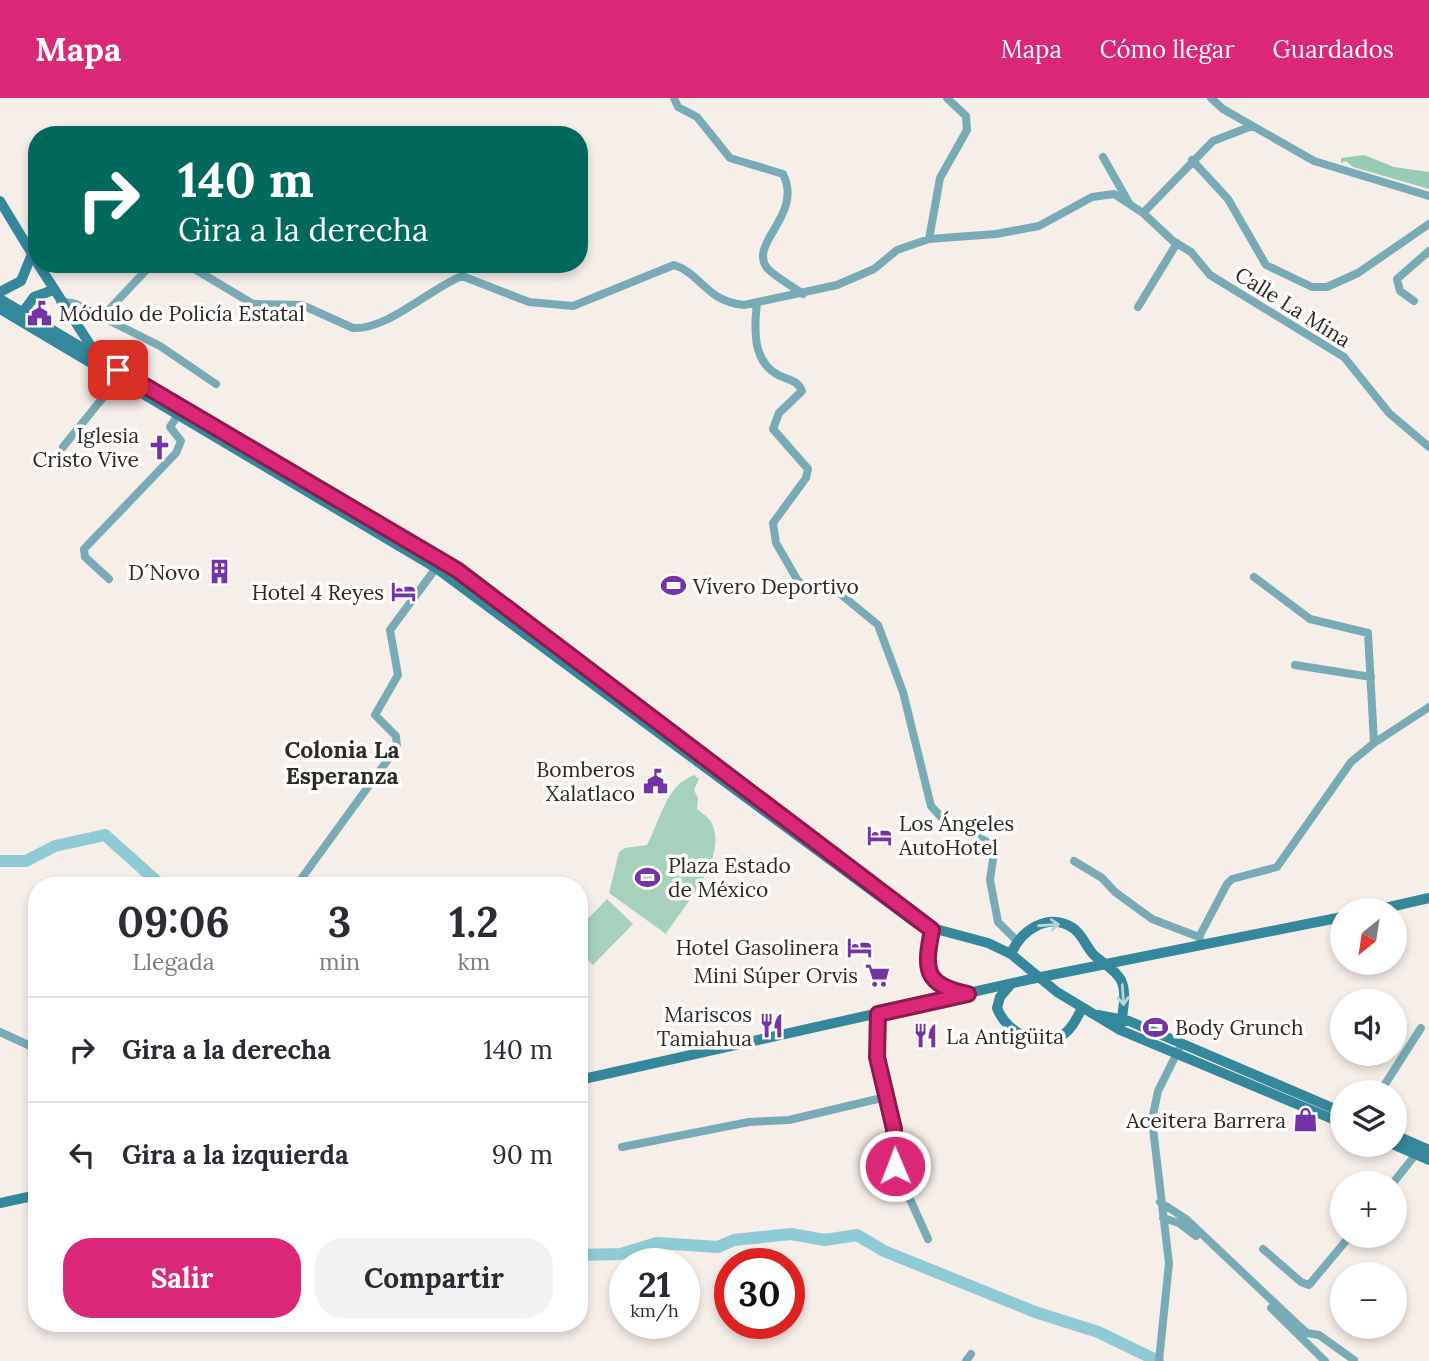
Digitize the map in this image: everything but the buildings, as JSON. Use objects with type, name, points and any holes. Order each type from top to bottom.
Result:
[{"type":"main road","points":[[0,201],[28,248]]},
{"type":"main road","points":[[0,300],[28,271]]},
{"type":"main road","points":[[43,273],[106,372]]},
{"type":"main road","points":[[22,313],[34,297],[53,290]]},
{"type":"main road","points":[[0,300],[457,570],[919,918],[929,929],[927,960],[930,975],[940,985],[968,994]]},
{"type":"main road","points":[[0,300],[27,325],[436,568],[917,924],[988,943],[1012,954],[1046,984],[1094,1015],[1330,1107]]},
{"type":"main road","points":[[22,313],[27,325]]},
{"type":"main road","points":[[1407,903],[1429,898]]},
{"type":"main road","points":[[588,1078],[1031,979],[1108,965],[1201,942],[1330,919]]},
{"type":"main road","points":[[1012,954],[1017,940],[1028,930],[1053,923],[1075,930],[1088,949],[1108,965],[1121,981],[1124,1001],[1121,1025]]},
{"type":"main road","points":[[1076,970],[1088,949]]},
{"type":"main road","points":[[1011,984],[1000,997],[997,1008],[1004,1022],[1026,1037],[1045,1041],[1057,1039],[1069,1030],[1082,1008]]},
{"type":"main road","points":[[1179,1048],[1330,1117]]},
{"type":"main road","points":[[1407,1140],[1429,1150]]},
{"type":"main road","points":[[1407,1150],[1429,1160]]},
{"type":"main road","points":[[0,1203],[28,1197]]},
{"type":"street","points":[[674,98],[678,107],[697,117],[730,158],[783,174],[789,187],[784,216],[764,246],[761,256],[767,268],[803,294]]},
{"type":"street","points":[[201,273],[253,304],[302,306],[341,325],[362,328],[382,321],[462,276],[529,302],[573,306],[674,265],[682,267],[712,296],[730,304],[757,303],[803,294],[837,285],[874,270],[897,250],[929,239],[940,178],[967,130],[966,116],[947,98]]},
{"type":"street","points":[[1211,98],[1252,126],[1314,161],[1429,196]]},
{"type":"street","points":[[1143,213],[1213,141],[1252,126]]},
{"type":"street","points":[[1103,157],[1130,205]]},
{"type":"street","points":[[1192,160],[1228,199],[1266,265],[1312,287],[1327,287],[1358,272],[1429,224]]},
{"type":"street","name":"Calle La Mina","points":[[929,239],[996,234],[1039,226],[1102,193],[1114,194],[1143,213],[1191,253],[1210,275],[1344,357],[1388,413],[1428,442]]},
{"type":"street","points":[[1138,307],[1177,243]]},
{"type":"street","points":[[1414,301],[1400,291],[1397,279],[1429,251]]},
{"type":"street","points":[[103,317],[144,273]]},
{"type":"street","points":[[60,301],[76,304],[160,346],[216,384]]},
{"type":"street","points":[[757,303],[754,327],[761,357],[771,370],[797,384],[802,391],[779,413],[773,423],[773,429],[808,469],[806,478],[773,523],[776,543],[798,581],[805,587],[838,592],[878,625],[903,692],[931,806],[942,818],[995,846],[990,880],[998,922],[1017,940]]},
{"type":"street","points":[[63,447],[118,379]]},
{"type":"street","points":[[109,579],[85,556],[84,549],[176,453],[181,441],[170,427],[178,415]]},
{"type":"street","points":[[303,877],[397,747],[396,736],[375,715],[398,676],[390,630],[436,568]]},
{"type":"street","points":[[1254,577],[1310,619],[1367,632],[1374,743]]},
{"type":"street","points":[[1295,665],[1371,677]]},
{"type":"street","points":[[1074,861],[1102,878],[1115,892],[1152,919],[1201,942],[1227,884],[1232,879],[1277,867],[1352,762],[1374,743],[1429,707]]},
{"type":"street","points":[[878,1014],[877,1057],[894,1129],[897,1174],[928,1239]]},
{"type":"street","points":[[1388,1080],[1421,1028]]},
{"type":"street","points":[[0,1032],[28,1045]]},
{"type":"street","points":[[1159,1358],[1169,1273],[1152,1120],[1153,1106],[1179,1048]]},
{"type":"street","points":[[622,1147],[749,1122],[789,1120],[886,1097]]},
{"type":"street","points":[[1402,1171],[1416,1154]]},
{"type":"street","points":[[1160,1202],[1186,1219],[1297,1325],[1307,1332],[1319,1335],[1354,1360]]},
{"type":"street","points":[[1163,1218],[1190,1230],[1325,1361]]},
{"type":"street","points":[[1263,1249],[1304,1284],[1309,1285],[1340,1248]]},
{"type":"green space","points":[[1364,155],[1394,167],[1429,172],[1429,189],[1353,167],[1346,161],[1341,163],[1341,158]]},
{"type":"green space","points":[[694,775],[699,779],[694,790],[698,798],[697,809],[712,824],[714,852],[702,881],[666,934],[609,893],[619,852],[625,848],[647,845],[670,795],[684,780]]},
{"type":"green space","points":[[607,899],[633,924],[593,965],[588,960],[588,919]]},
{"type":"waterway","points":[[0,861],[26,861],[55,846],[105,835],[152,877]]},
{"type":"waterway","points":[[588,1255],[620,1254],[657,1243],[718,1247],[734,1240],[791,1234],[825,1240],[857,1235],[884,1251],[1035,1312],[1098,1332],[1158,1361]]},
{"type":"place","name":"Módulo de Policía Estatal","points":[[39,313]]},
{"type":"place","name":"Iglesia Cristo Vive","points":[[159,447]]},
{"type":"place","name":"D´Novo","points":[[220,572]]},
{"type":"place","name":"Vívero Deportivo","points":[[673,586]]},
{"type":"place","name":"Hotel 4 Reyes","points":[[404,592]]},
{"type":"place","name":"Bomberos Xalatlaco","points":[[655,781]]},
{"type":"place","name":"Los Ángeles AutoHotel","points":[[879,835]]},
{"type":"place","name":"Plaza Estado de México","points":[[648,877]]},
{"type":"place","name":"Hotel Gasolinera","points":[[859,947]]},
{"type":"place","name":"Mini Súper Orvis","points":[[878,975]]},
{"type":"place","name":"Mariscos Tamiahua","points":[[772,1026]]},
{"type":"place","name":"Body Grunch","points":[[1155,1027]]},
{"type":"place","name":"La Antigüita","points":[[926,1036]]},
{"type":"place","name":"Aceitera Barrera","points":[[1306,1120]]},
{"type":"district","name":"Colonia La Esperanza","points":[[342,762]]},
{"type":"route","points":[[118,370],[457,570],[932,930],[927,960],[930,975],[934,981],[950,990],[968,994],[878,1014],[877,1057],[894,1129],[895,1166]]}]
